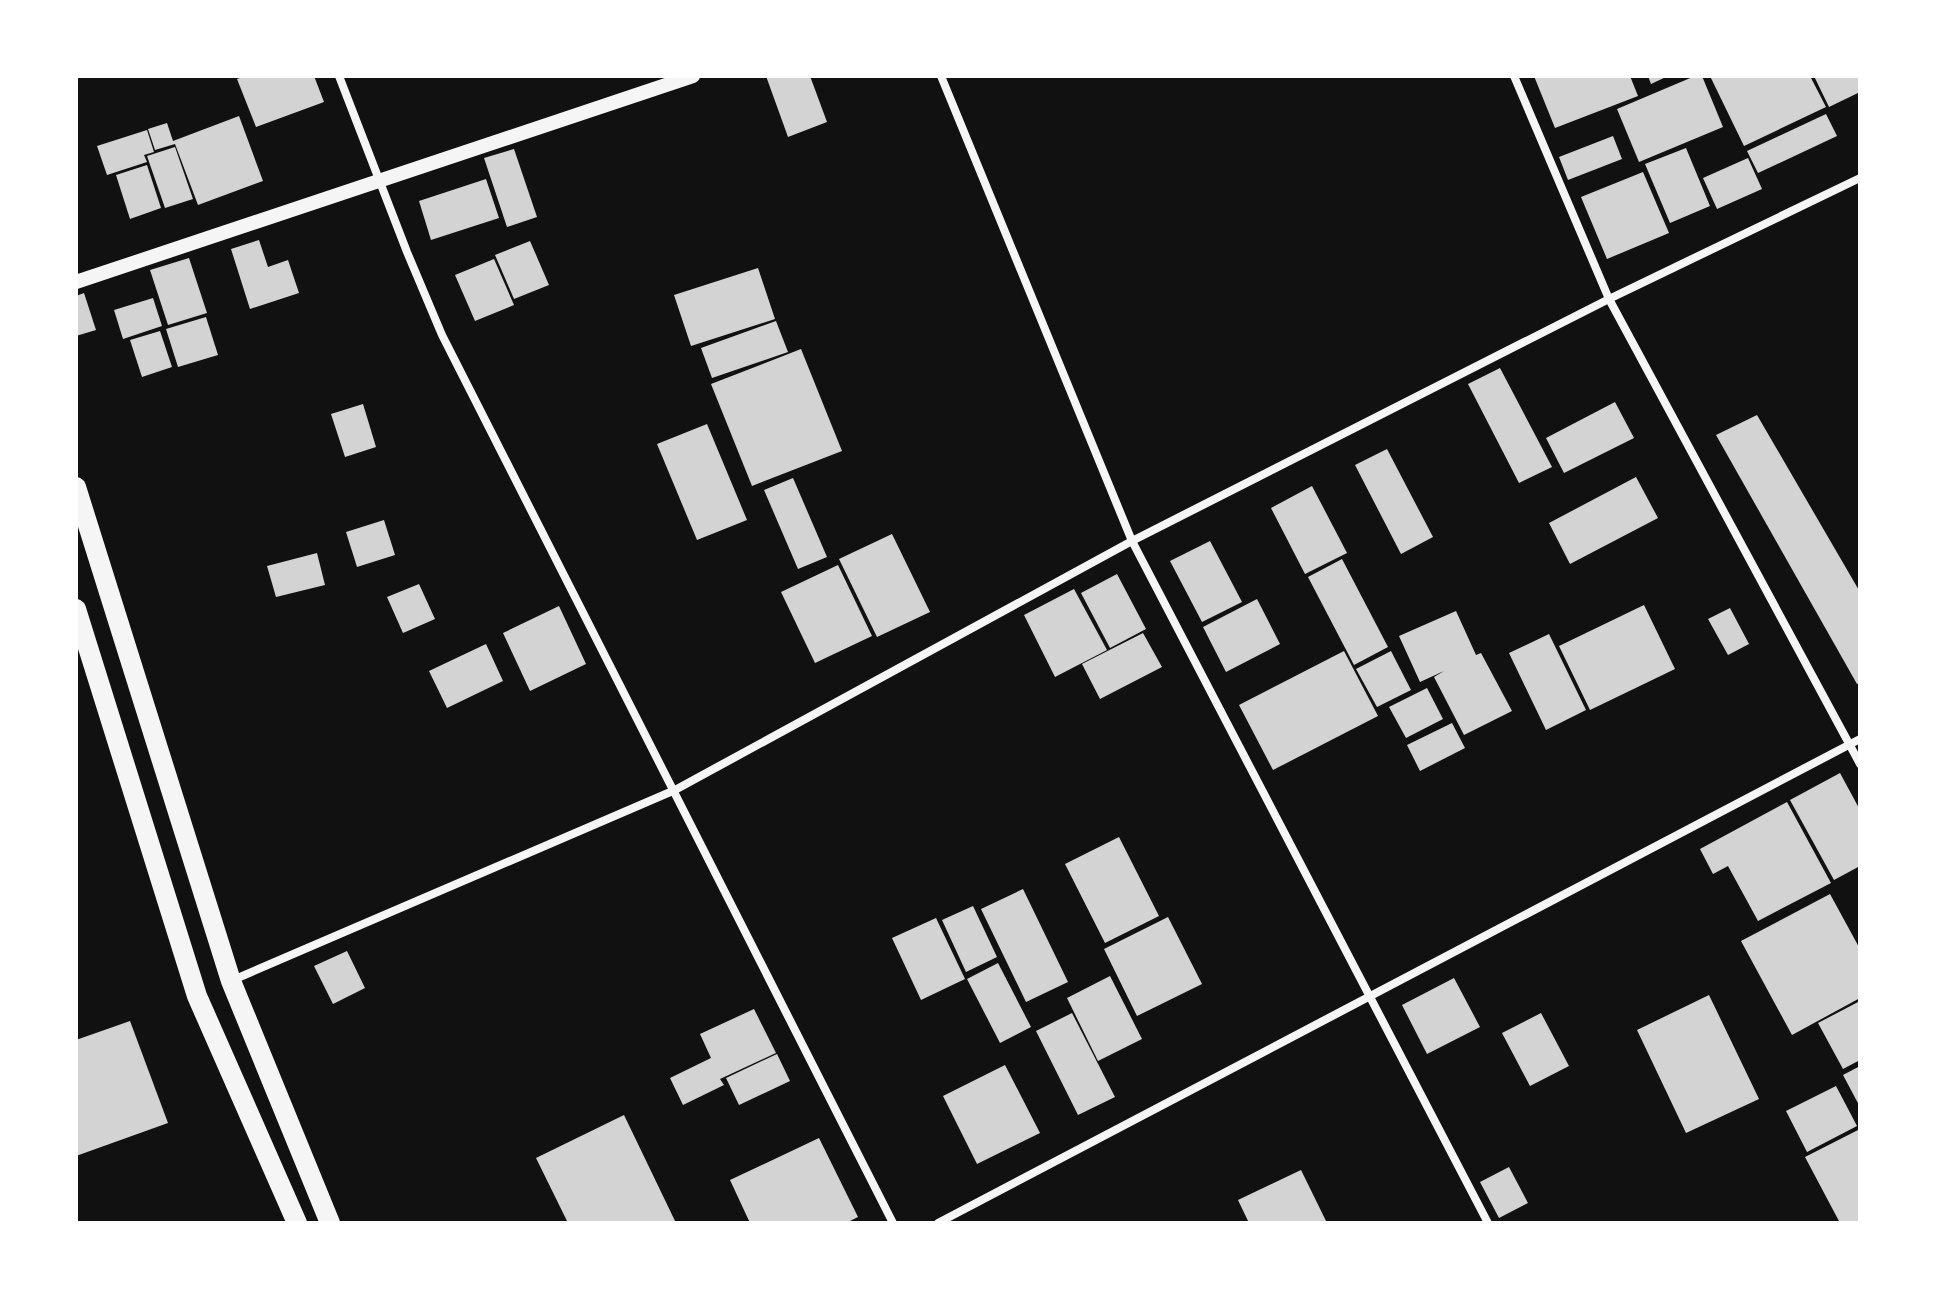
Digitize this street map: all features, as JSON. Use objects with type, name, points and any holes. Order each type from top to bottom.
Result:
[{"type":"main road","points":[[76,487],[231,981],[330,1223]]},
{"type":"main road","points":[[76,609],[197,996],[297,1223]]},
{"type":"street","points":[[339,76],[442,335],[893,1223]]},
{"type":"street","points":[[76,282],[693,76]]},
{"type":"street","points":[[941,76],[1132,541],[1488,1223]]},
{"type":"street","points":[[1514,76],[1609,299],[1860,764]]},
{"type":"street","points":[[231,981],[675,790],[1132,541],[1609,299],[1860,178]]},
{"type":"street","points":[[938,1223],[1860,739]]},
{"type":"building","points":[[246,76],[314,76],[324,102],[256,127],[237,79]]},
{"type":"building","points":[[766,76],[810,76],[827,122],[788,137]]},
{"type":"building","points":[[1534,76],[1630,76],[1638,96],[1555,128]]},
{"type":"building","points":[[1648,76],[1668,76],[1651,84]]},
{"type":"building","points":[[1695,76],[1702,76],[1723,127],[1639,162],[1617,109]]},
{"type":"building","points":[[1710,76],[1810,76],[1826,107],[1744,146]]},
{"type":"building","points":[[1814,76],[1860,76],[1860,92],[1829,107]]},
{"type":"building","points":[[1826,114],[1837,136],[1758,173],[1747,151]]},
{"type":"building","points":[[239,116],[263,181],[198,205],[175,144],[155,150],[148,129],[167,123],[173,141]]},
{"type":"building","points":[[147,130],[154,152],[144,155],[147,162],[107,175],[97,146]]},
{"type":"building","points":[[1613,136],[1622,159],[1568,180],[1559,157]]},
{"type":"building","points":[[175,147],[193,199],[165,208],[147,156]]},
{"type":"building","points":[[1686,148],[1710,206],[1670,223],[1645,164]]},
{"type":"building","points":[[514,149],[537,217],[507,227],[484,158]]},
{"type":"building","points":[[1748,158],[1762,189],[1717,209],[1703,178]]},
{"type":"building","points":[[147,165],[161,208],[130,219],[116,175]]},
{"type":"building","points":[[1643,172],[1669,233],[1607,259],[1581,197]]},
{"type":"building","points":[[486,179],[499,218],[431,240],[419,201]]},
{"type":"building","points":[[259,240],[268,267],[288,260],[299,293],[250,309],[231,249]]},
{"type":"building","points":[[530,241],[549,285],[514,299],[495,255]]},
{"type":"building","points":[[189,258],[207,313],[168,325],[150,270]]},
{"type":"building","points":[[494,259],[514,305],[475,321],[455,275]]},
{"type":"building","points":[[758,268],[775,319],[691,346],[674,295]]},
{"type":"building","points":[[84,293],[96,330],[76,336],[76,296]]},
{"type":"building","points":[[153,298],[162,326],[123,339],[114,310]]},
{"type":"building","points":[[206,317],[218,355],[178,367],[166,329]]},
{"type":"building","points":[[776,321],[788,352],[712,378],[701,348]]},
{"type":"building","points":[[160,331],[172,367],[142,377],[130,340]]},
{"type":"building","points":[[801,349],[842,451],[752,486],[711,384]]},
{"type":"building","points":[[1500,368],[1552,467],[1519,483],[1468,384]]},
{"type":"building","points":[[1615,402],[1634,438],[1564,473],[1546,438]]},
{"type":"building","points":[[363,404],[376,447],[345,457],[331,414]]},
{"type":"building","points":[[1757,415],[1860,592],[1860,683],[1857,684],[1716,435]]},
{"type":"building","points":[[707,424],[747,520],[697,540],[657,444]]},
{"type":"building","points":[[1387,449],[1433,537],[1401,554],[1355,465]]},
{"type":"building","points":[[1636,477],[1658,518],[1570,564],[1549,523]]},
{"type":"building","points":[[793,478],[827,557],[798,569],[764,490]]},
{"type":"building","points":[[1312,486],[1347,553],[1305,574],[1271,508]]},
{"type":"building","points":[[384,520],[395,555],[357,567],[346,532]]},
{"type":"building","points":[[892,534],[930,612],[877,637],[839,559]]},
{"type":"building","points":[[1210,541],[1242,602],[1202,622],[1170,561]]},
{"type":"building","points":[[317,553],[325,585],[276,597],[267,566]]},
{"type":"building","points":[[1342,559],[1388,647],[1354,665],[1308,577]]},
{"type":"building","points":[[838,565],[872,636],[815,663],[781,592]]},
{"type":"building","points":[[1117,574],[1146,629],[1110,648],[1081,593]]},
{"type":"building","points":[[419,584],[435,619],[403,633],[387,597]]},
{"type":"building","points":[[1074,589],[1107,650],[1055,677],[1024,615]]},
{"type":"building","points":[[1257,599],[1280,644],[1226,672],[1203,627]]},
{"type":"building","points":[[1644,605],[1675,669],[1590,710],[1559,646]]},
{"type":"building","points":[[559,606],[586,664],[530,691],[503,633]]},
{"type":"building","points":[[1730,608],[1749,644],[1728,655],[1708,619]]},
{"type":"building","points":[[1456,611],[1476,655],[1481,653],[1512,711],[1464,735],[1434,677],[1444,671],[1420,682],[1399,636]]},
{"type":"building","points":[[1143,633],[1162,667],[1100,699],[1082,664]]},
{"type":"building","points":[[1549,634],[1586,710],[1546,730],[1509,653]]},
{"type":"building","points":[[486,644],[503,681],[447,708],[429,671]]},
{"type":"building","points":[[1344,651],[1378,716],[1273,770],[1239,705]]},
{"type":"building","points":[[1391,651],[1411,690],[1377,707],[1356,669]]},
{"type":"building","points":[[1427,688],[1443,719],[1406,738],[1389,707]]},
{"type":"building","points":[[1452,723],[1465,748],[1420,771],[1407,745]]},
{"type":"building","points":[[1840,773],[1860,810],[1860,866],[1834,880],[1790,800]]},
{"type":"building","points":[[1787,802],[1831,883],[1758,921],[1728,866],[1713,874],[1700,849]]},
{"type":"building","points":[[1119,837],[1159,916],[1105,943],[1065,864]]},
{"type":"building","points":[[1023,889],[1068,982],[1026,1002],[981,909]]},
{"type":"building","points":[[1830,894],[1860,949],[1860,998],[1792,1035],[1741,941]]},
{"type":"building","points":[[973,906],[997,957],[966,972],[942,920]]},
{"type":"building","points":[[1168,917],[1202,984],[1137,1016],[1104,949]]},
{"type":"building","points":[[936,918],[965,979],[921,1000],[892,938]]},
{"type":"building","points":[[347,951],[365,988],[333,1004],[314,966]]},
{"type":"building","points":[[998,963],[1031,1027],[1000,1043],[967,979]]},
{"type":"building","points":[[1110,976],[1142,1039],[1098,1061],[1067,998]]},
{"type":"building","points":[[1454,978],[1480,1027],[1427,1054],[1402,1005]]},
{"type":"building","points":[[1709,995],[1759,1099],[1686,1133],[1637,1030]]},
{"type":"building","points":[[1860,1001],[1860,1060],[1843,1069],[1818,1023]]},
{"type":"building","points":[[754,1009],[776,1053],[720,1079],[724,1085],[683,1105],[670,1078],[711,1058],[700,1034]]},
{"type":"building","points":[[1072,1013],[1115,1097],[1078,1115],[1036,1031]]},
{"type":"building","points":[[1541,1013],[1569,1066],[1530,1086],[1502,1033]]},
{"type":"building","points":[[130,1021],[168,1123],[76,1156],[76,1040]]},
{"type":"building","points":[[777,1054],[790,1081],[739,1105],[726,1078]]},
{"type":"building","points":[[1005,1065],[1040,1133],[977,1164],[943,1096]]},
{"type":"building","points":[[1860,1066],[1860,1107],[1843,1075]]},
{"type":"building","points":[[1836,1086],[1857,1126],[1807,1152],[1786,1111]]},
{"type":"building","points":[[624,1115],[676,1223],[568,1223],[536,1158]]},
{"type":"building","points":[[1860,1129],[1860,1223],[1840,1223],[1805,1157]]},
{"type":"building","points":[[819,1138],[858,1217],[846,1223],[750,1223],[730,1180]]},
{"type":"building","points":[[1509,1167],[1528,1203],[1499,1218],[1480,1182]]},
{"type":"building","points":[[1301,1170],[1327,1223],[1249,1223],[1238,1200]]}]
